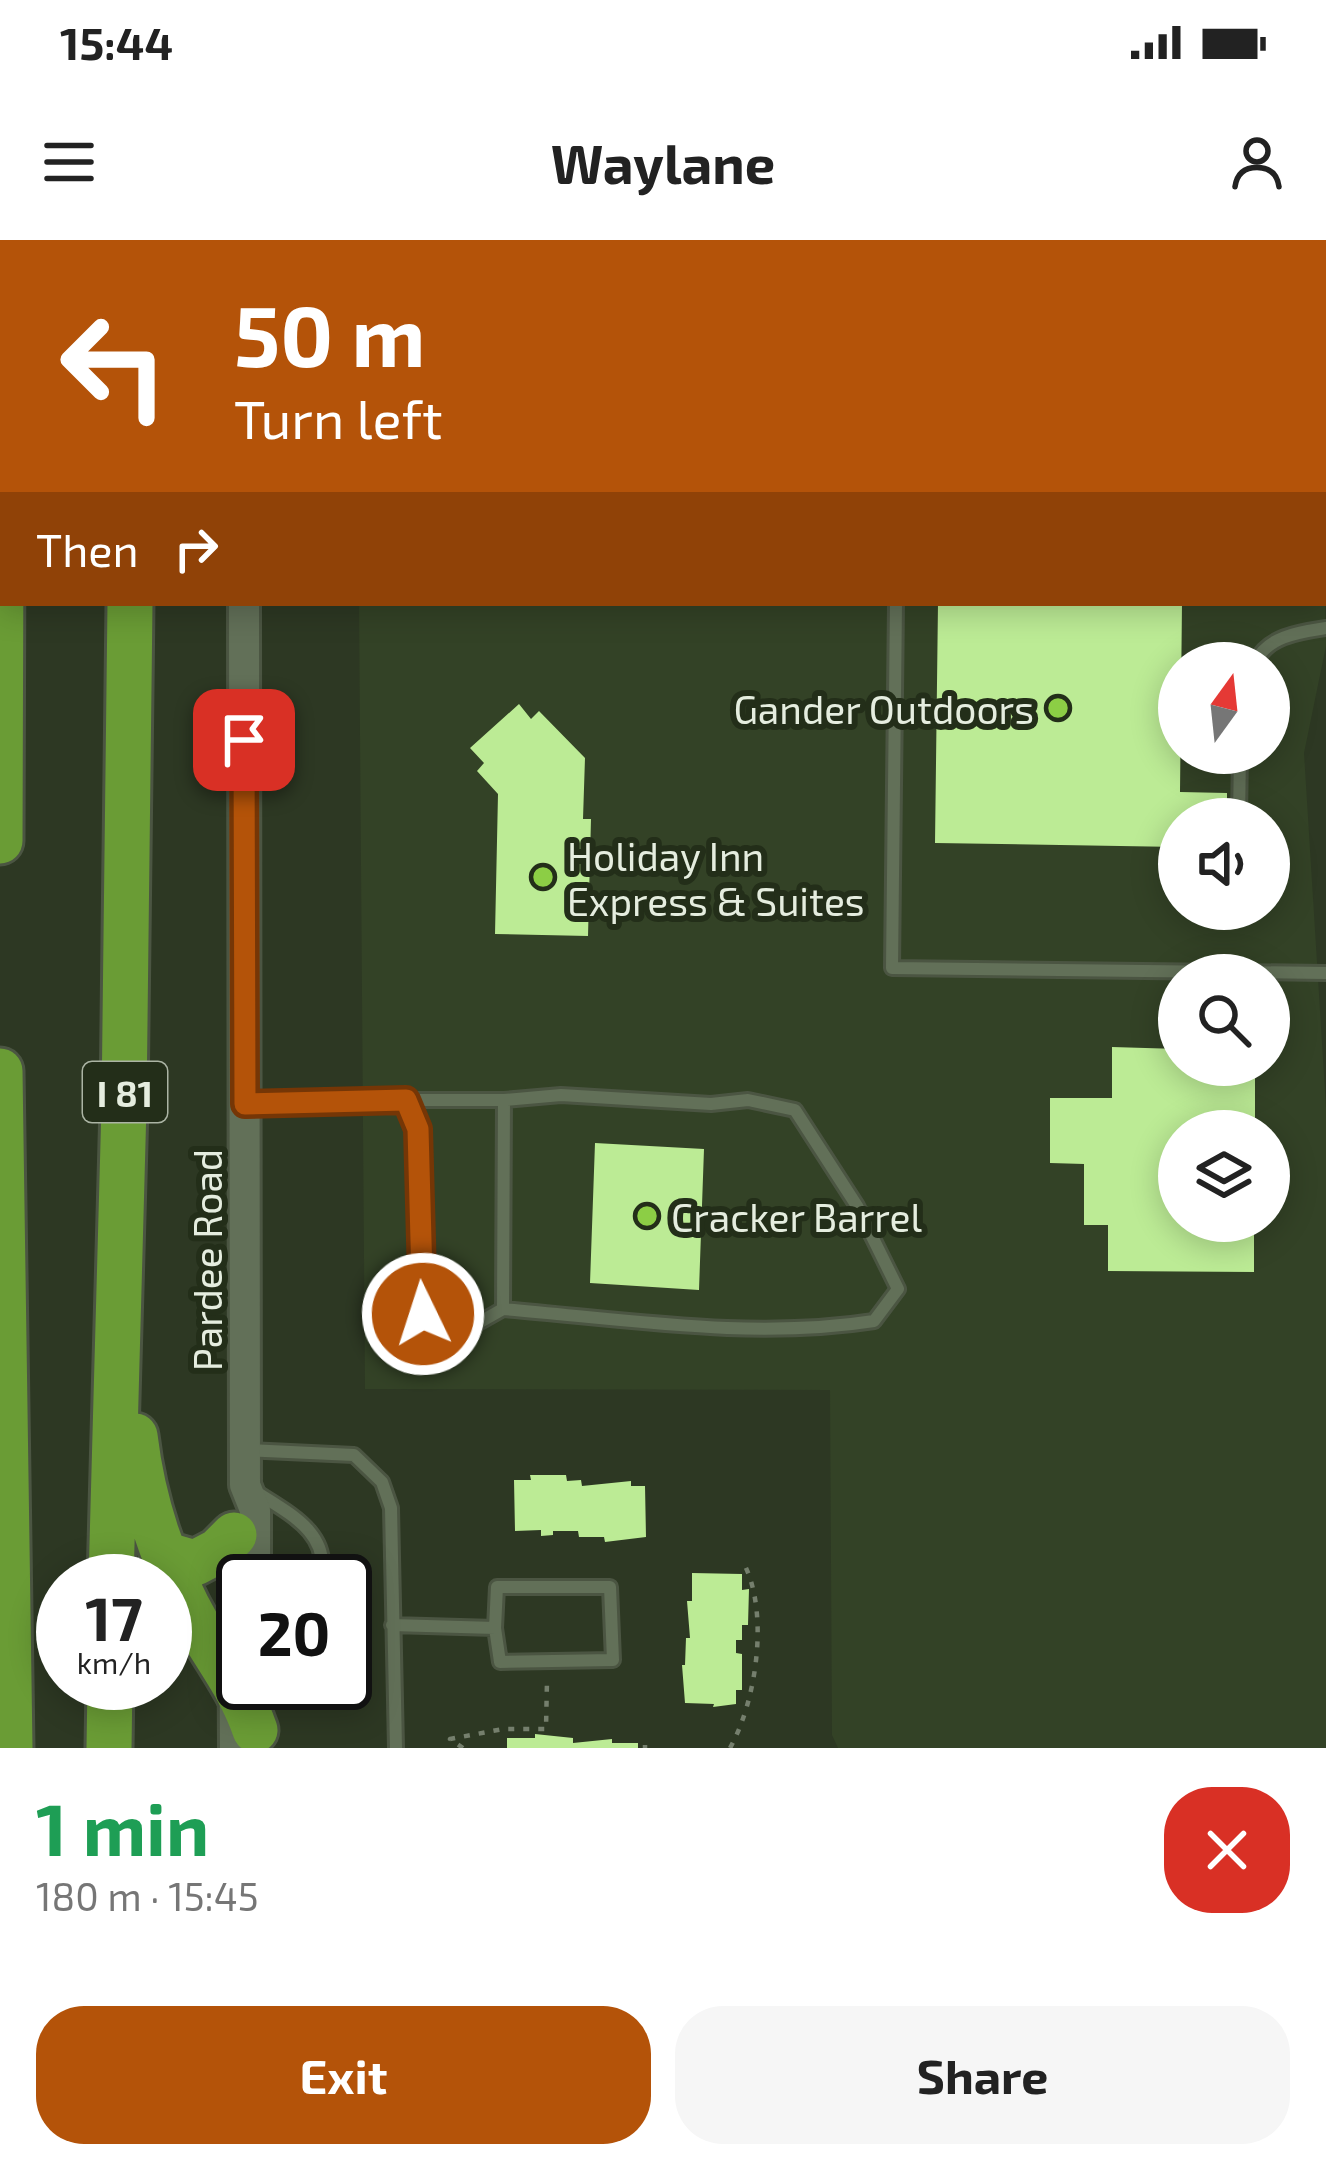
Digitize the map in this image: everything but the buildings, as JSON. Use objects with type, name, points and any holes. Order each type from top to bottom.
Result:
[{"type":"highway","points":[[0,842],[1,606]]},
{"type":"highway","name":"I 81","points":[[112,1554],[130,606]]},
{"type":"highway","points":[[0,1071],[10,1748]]},
{"type":"highway","points":[[119,1285],[138,1462],[164,1554]]},
{"type":"highway","points":[[192,1562],[218,1550],[235,1534]]},
{"type":"highway","points":[[192,1612],[216,1648]]},
{"type":"highway","points":[[109,1748],[110,1710]]},
{"type":"street","name":"Pardee Road","points":[[244,606],[245,1485],[255,1510],[255,1554]]},
{"type":"street","name":"Pardee Road","points":[[236,1554],[236,1505],[245,1485]]},
{"type":"lane","points":[[896,606],[892,968],[1326,973]]},
{"type":"lane","points":[[1276,642],[1290,633],[1326,628]]},
{"type":"lane","points":[[245,1104],[561,1095],[711,1104],[748,1100],[795,1110],[857,1206],[898,1289],[874,1321],[825,1329],[683,1325],[503,1309],[480,1322],[423,1314],[418,1129],[406,1100]]},
{"type":"lane","points":[[503,1309],[504,1100]]},
{"type":"lane","points":[[245,1450],[354,1455],[382,1482],[391,1508],[396,1748]]},
{"type":"lane","points":[[245,1485],[316,1537],[323,1554]]},
{"type":"lane","points":[[497,1587],[610,1587],[614,1660],[500,1662],[495,1628],[497,1587]]},
{"type":"lane","points":[[392,1625],[495,1628]]},
{"type":"path","points":[[730,1748],[747,1709],[757,1660],[750,1574],[742,1560]]},
{"type":"path","points":[[463,1748],[450,1739],[503,1729],[546,1729],[547,1663]]},
{"type":"shaded area","points":[[359,606],[1325,606],[1326,646],[1304,753],[1326,1107],[1326,1748],[838,1748],[832,1735],[830,1390],[365,1389]]},
{"type":"place","name":"Gander Outdoors","points":[[1058,708]]},
{"type":"place","name":"Holiday Inn Express & Suites","points":[[543,877]]},
{"type":"place","name":"Cracker Barrel","points":[[647,1216]]},
{"type":"route","points":[[244,740],[245,1104],[406,1100],[418,1129],[423,1314]]}]
